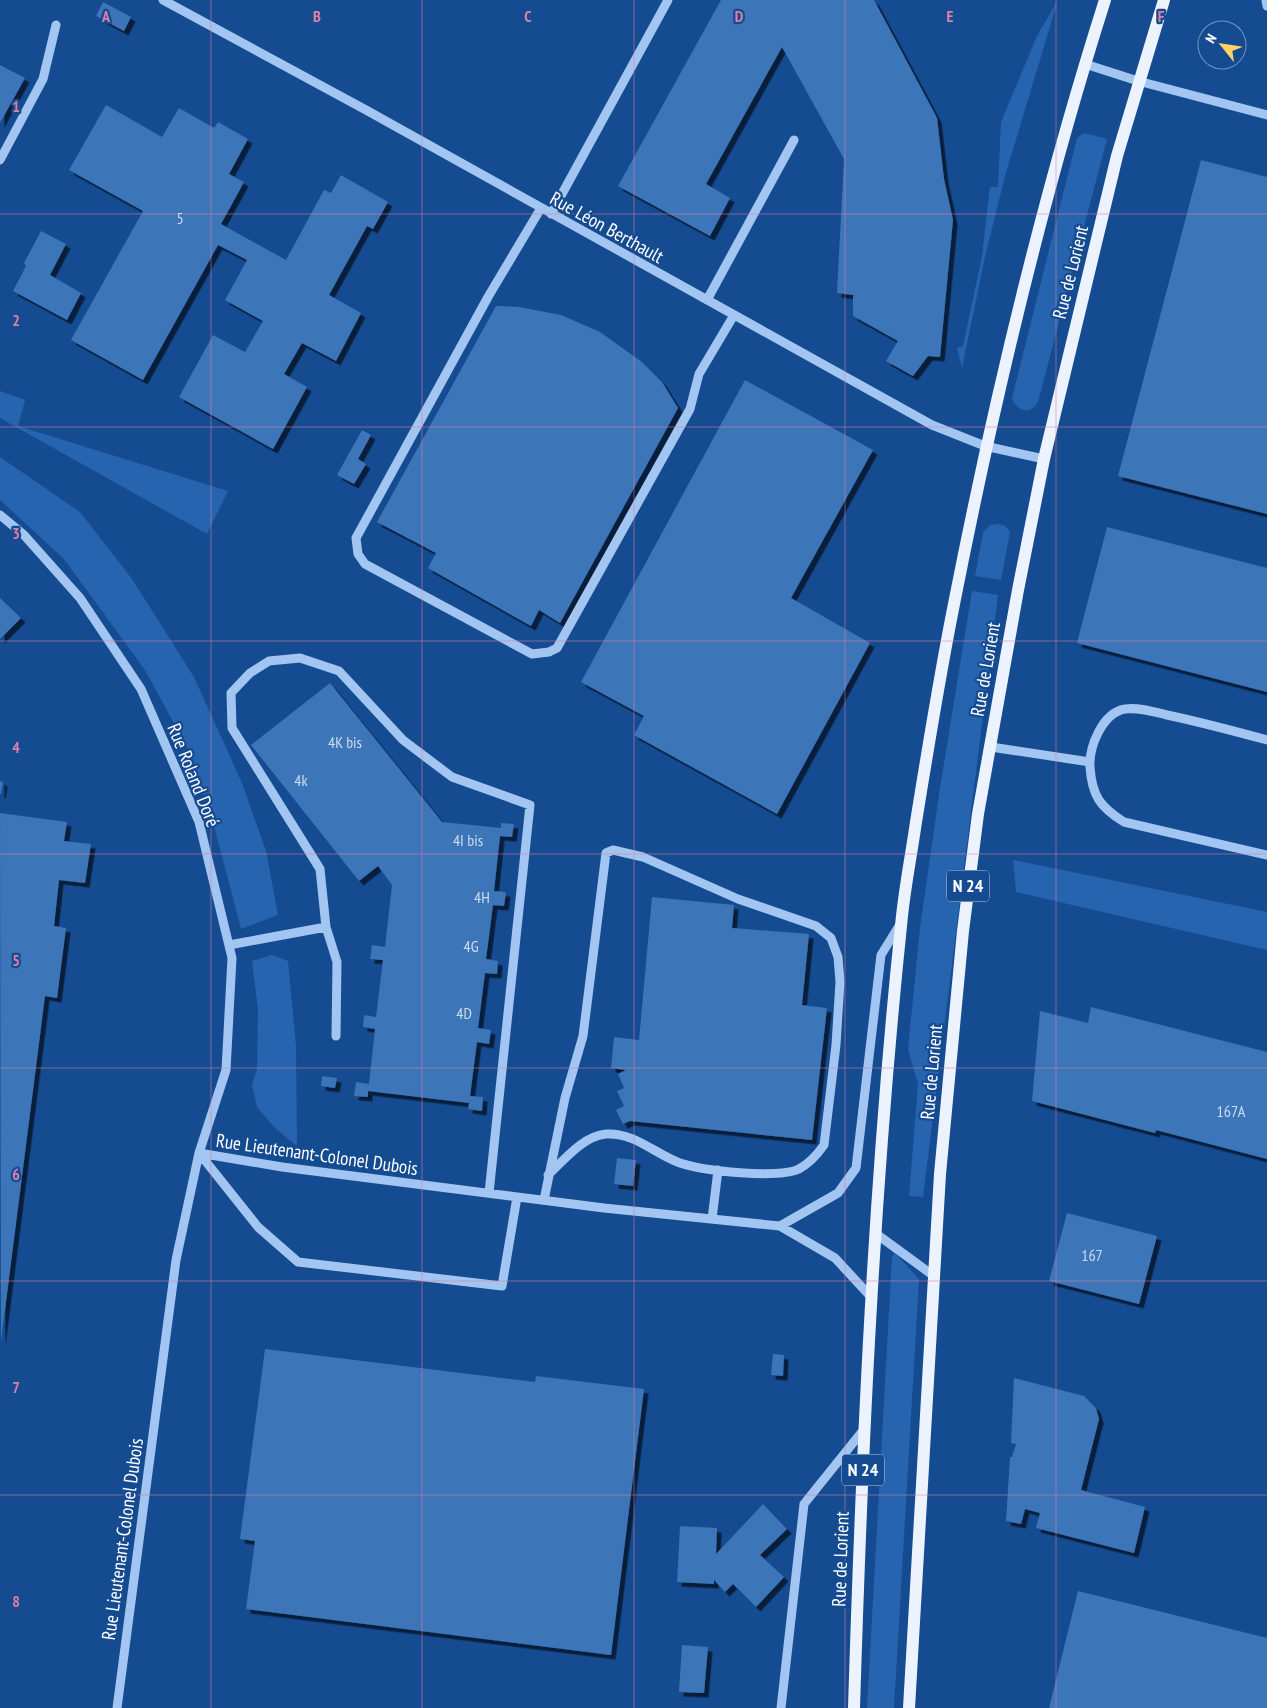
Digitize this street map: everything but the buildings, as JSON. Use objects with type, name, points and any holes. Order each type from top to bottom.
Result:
[{"type":"main road","name":"Rue de Lorient","points":[[854,1708],[871,1297],[901,924],[930,737],[985,446],[1043,210],[1105,0]]},
{"type":"main road","name":"Rue de Lorient","points":[[909,1708],[940,1174],[963,930],[978,814],[1018,590],[1044,459],[1117,156],[1138,81],[1164,0]]},
{"type":"street","name":"Rue Léon Berthault","points":[[164,0],[366,110],[932,425],[985,446],[1044,459]]},
{"type":"street","points":[[551,214],[668,0]]},
{"type":"street","points":[[1266,0],[1267,6]]},
{"type":"street","points":[[0,160],[43,79],[56,25]]},
{"type":"street","points":[[1085,64],[1138,81],[1267,115]]},
{"type":"street","points":[[707,300],[794,140]]},
{"type":"street","points":[[541,208],[488,297],[356,538],[358,554],[365,564],[532,654],[550,652],[557,648],[690,409],[700,374],[734,315]]},
{"type":"street","name":"Rue Roland Doré","points":[[0,515],[24,535],[80,598],[141,689],[199,822],[232,958],[226,1070],[199,1153]]},
{"type":"street","points":[[336,1036],[336,962],[326,927],[320,869],[232,728],[231,693],[250,673],[269,661],[300,658],[339,671],[403,740],[452,777],[530,805],[489,1193]]},
{"type":"street","points":[[1267,740],[1196,721],[1138,709],[1124,709],[1113,714],[1103,725],[1094,742],[1090,762],[1091,786],[1099,801],[1110,813],[1124,822],[1267,855]]},
{"type":"street","points":[[990,747],[1090,762]]},
{"type":"street","points":[[544,1200],[548,1175],[565,1098],[583,1036],[606,853],[613,850],[643,857],[738,899],[816,926],[831,938],[838,957],[840,982],[836,1045],[824,1145],[814,1159],[799,1169],[777,1175],[718,1170],[681,1163],[651,1150],[635,1138],[606,1134],[586,1141],[548,1175]]},
{"type":"street","name":"Rue de Lorient","points":[[780,1226],[838,1193],[856,1168],[881,955],[901,924]]},
{"type":"street","points":[[229,945],[326,927]]},
{"type":"street","points":[[199,1153],[258,1227],[298,1262],[502,1286],[517,1197]]},
{"type":"street","name":"Rue Lieutenant-Colonel Dubois","points":[[117,1708],[176,1260],[199,1153],[282,1167],[517,1197],[780,1226]]},
{"type":"street","points":[[712,1219],[718,1170]]},
{"type":"street","points":[[780,1226],[835,1258],[871,1297]]},
{"type":"street","points":[[875,1233],[934,1276]]},
{"type":"street","points":[[780,1708],[804,1504],[865,1428]]},
{"type":"shaded area","points":[[1058,0],[1005,176],[985,257],[962,368],[957,348],[963,346],[982,256],[990,187],[998,187],[1001,122],[1037,36]]},
{"type":"shaded area","points":[[1084,133],[1107,139],[1038,402],[1031,409],[1024,410],[1017,406],[1012,398],[1077,138]]},
{"type":"shaded area","points":[[0,391],[25,400],[18,426],[228,491],[207,534],[0,418]]},
{"type":"shaded area","points":[[0,457],[80,512],[132,579],[194,677],[242,783],[266,851],[278,915],[241,929],[213,822],[188,749],[145,670],[64,559],[0,500]]},
{"type":"shaded area","points":[[998,524],[1005,526],[1010,532],[1001,580],[975,576],[983,533],[990,525]]},
{"type":"shaded area","points":[[972,591],[998,595],[923,1197],[909,1196],[918,1084],[908,1049],[920,928],[940,788]]},
{"type":"shaded area","points":[[1013,860],[1267,912],[1267,950],[1016,892]]},
{"type":"shaded area","points":[[272,955],[288,961],[296,1046],[297,1146],[275,1128],[257,1107],[252,1085],[257,1069],[258,1009],[252,961]]},
{"type":"shaded area","points":[[895,1253],[919,1279],[894,1708],[867,1708],[892,1256]]}]
